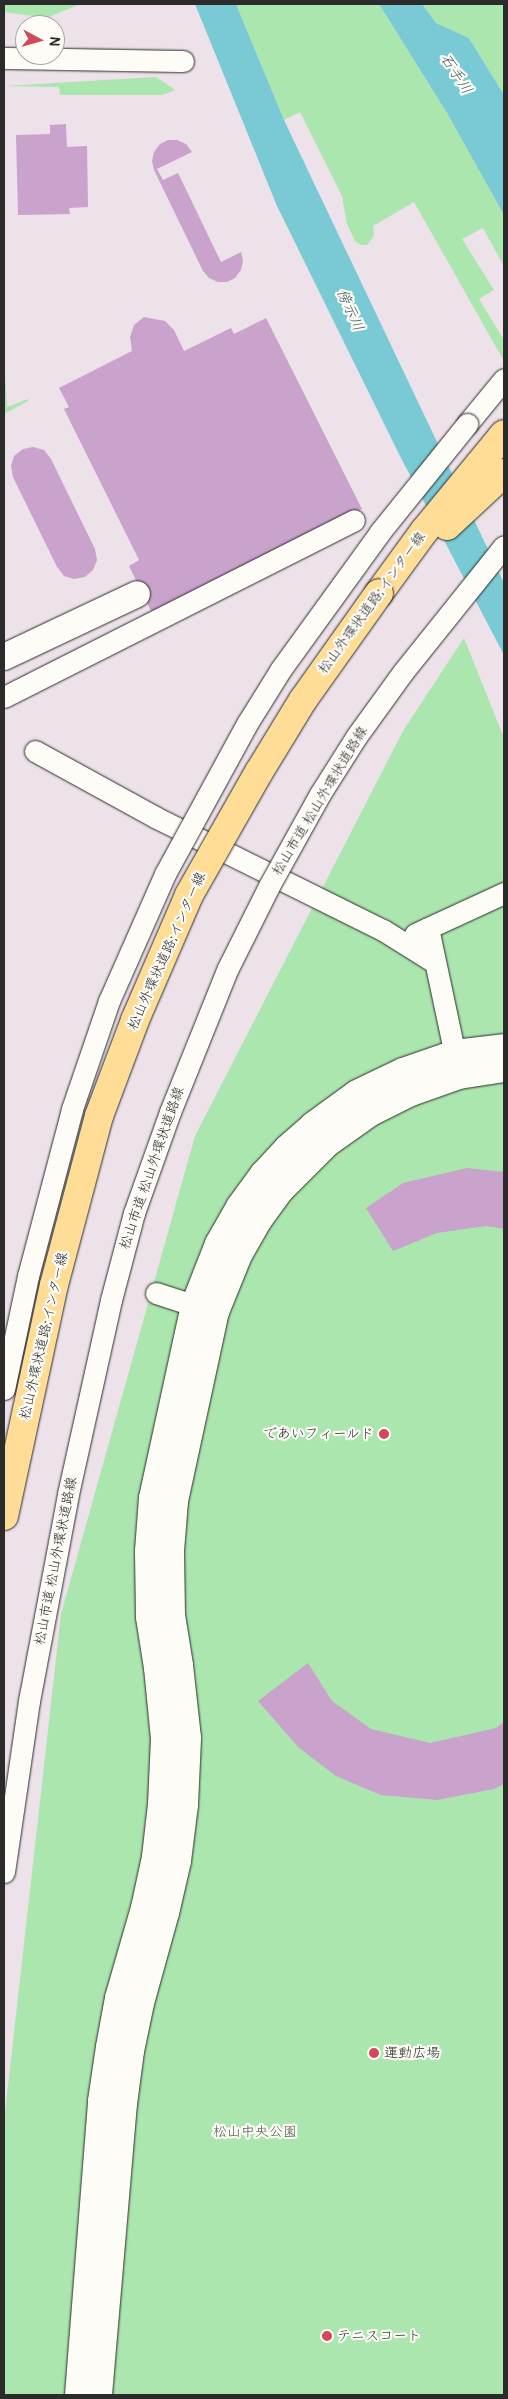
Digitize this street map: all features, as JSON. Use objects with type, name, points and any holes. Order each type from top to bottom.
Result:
[{"type":"highway","name":"松山外環状道路;インター線","points":[[4,1516],[59,1266],[99,1116],[135,1020],[189,895],[258,772],[303,700],[425,530],[504,434]]},
{"type":"highway","points":[[378,593],[504,473]]},
{"type":"street","points":[[4,58],[183,61]]},
{"type":"street","points":[[4,1389],[28,1276],[72,1109],[109,1001],[165,874],[248,722],[281,669],[380,532],[504,379]]},
{"type":"street","points":[[4,697],[354,520]]},
{"type":"street","name":"松山市道 松山外環状道路線","points":[[4,1872],[29,1700],[68,1494],[118,1274],[134,1213],[170,1112],[228,968],[269,886],[320,794],[356,737],[403,672],[504,546]]},
{"type":"street","points":[[4,657],[137,594]]},
{"type":"street","points":[[35,751],[155,817],[300,887],[399,940],[434,962]]},
{"type":"street","points":[[399,940],[504,893]]},
{"type":"street","points":[[428,928],[457,1064]]},
{"type":"street","points":[[99,2395],[124,2104],[131,2051],[141,2004],[166,1914],[178,1861],[184,1815],[188,1738],[172,1614],[171,1551],[176,1501],[205,1309],[218,1244],[239,1207],[263,1174],[287,1148],[313,1125],[357,1094],[403,1071],[457,1064],[504,1047]]},
{"type":"street","points":[[457,1064],[504,1069]]},
{"type":"street","points":[[156,1293],[205,1309]]},
{"type":"street","points":[[78,2395],[101,2101],[118,1998],[144,1908],[155,1857],[161,1804],[164,1739],[157,1668],[149,1617],[148,1550],[152,1498],[205,1309]]},
{"type":"green space","points":[[4,4],[80,4],[54,15],[26,15],[4,12]]},
{"type":"green space","points":[[236,4],[379,4],[447,113],[504,215],[504,266],[483,228],[462,239],[494,290],[479,299],[504,340],[504,361],[414,202],[373,226],[374,236],[367,245],[361,245],[355,241],[347,224],[342,196],[300,112],[284,120]]},
{"type":"green space","points":[[422,4],[504,4],[504,95],[469,38],[436,23]]},
{"type":"green space","points":[[156,77],[175,90],[162,95],[60,95],[59,87],[4,86]]},
{"type":"green space","points":[[4,356],[7,407],[28,399],[28,401],[4,414]]},
{"type":"green space","name":"松山中央公園","points":[[464,638],[504,738],[504,2395],[4,2395],[4,2122],[61,1614],[195,1136],[403,731]]},
{"type":"water","name":"傍示川","points":[[195,4],[236,4],[284,120],[504,583],[504,655],[400,456],[277,206]]},
{"type":"water","name":"石手川","points":[[379,4],[422,4],[436,23],[469,38],[504,95],[504,215],[447,113]]},
{"type":"building","points":[[66,124],[67,147],[87,146],[88,207],[69,208],[70,214],[18,215],[16,135],[50,134],[50,125]]},
{"type":"building","points":[[168,140],[177,140],[186,144],[192,152],[157,169],[163,180],[178,173],[221,262],[241,252],[243,261],[241,270],[235,278],[227,282],[218,282],[209,278],[203,271],[154,170],[152,161],[154,152],[160,144]]},
{"type":"building","points":[[144,317],[165,321],[174,330],[184,351],[231,328],[234,334],[266,318],[362,509],[153,615],[129,566],[139,560],[64,409],[69,407],[59,388],[132,351],[130,337],[134,325]]},
{"type":"building","points":[[33,447],[44,450],[51,459],[95,549],[97,560],[93,570],[85,577],[74,579],[64,576],[57,567],[13,477],[11,466],[14,456],[23,449]]},
{"type":"building","points":[[467,1168],[504,1172],[504,1229],[486,1226],[437,1233],[393,1251],[366,1208],[403,1183]]},
{"type":"building","points":[[308,1663],[332,1701],[371,1729],[430,1743],[496,1728],[504,1722],[504,1784],[494,1789],[437,1800],[381,1795],[336,1776],[298,1747],[258,1701]]},
{"type":"place","name":"であいフィールド","points":[[384,1434]]},
{"type":"place","name":"運動広場","points":[[374,2053]]},
{"type":"place","name":"テニスコート","points":[[327,2336]]}]
